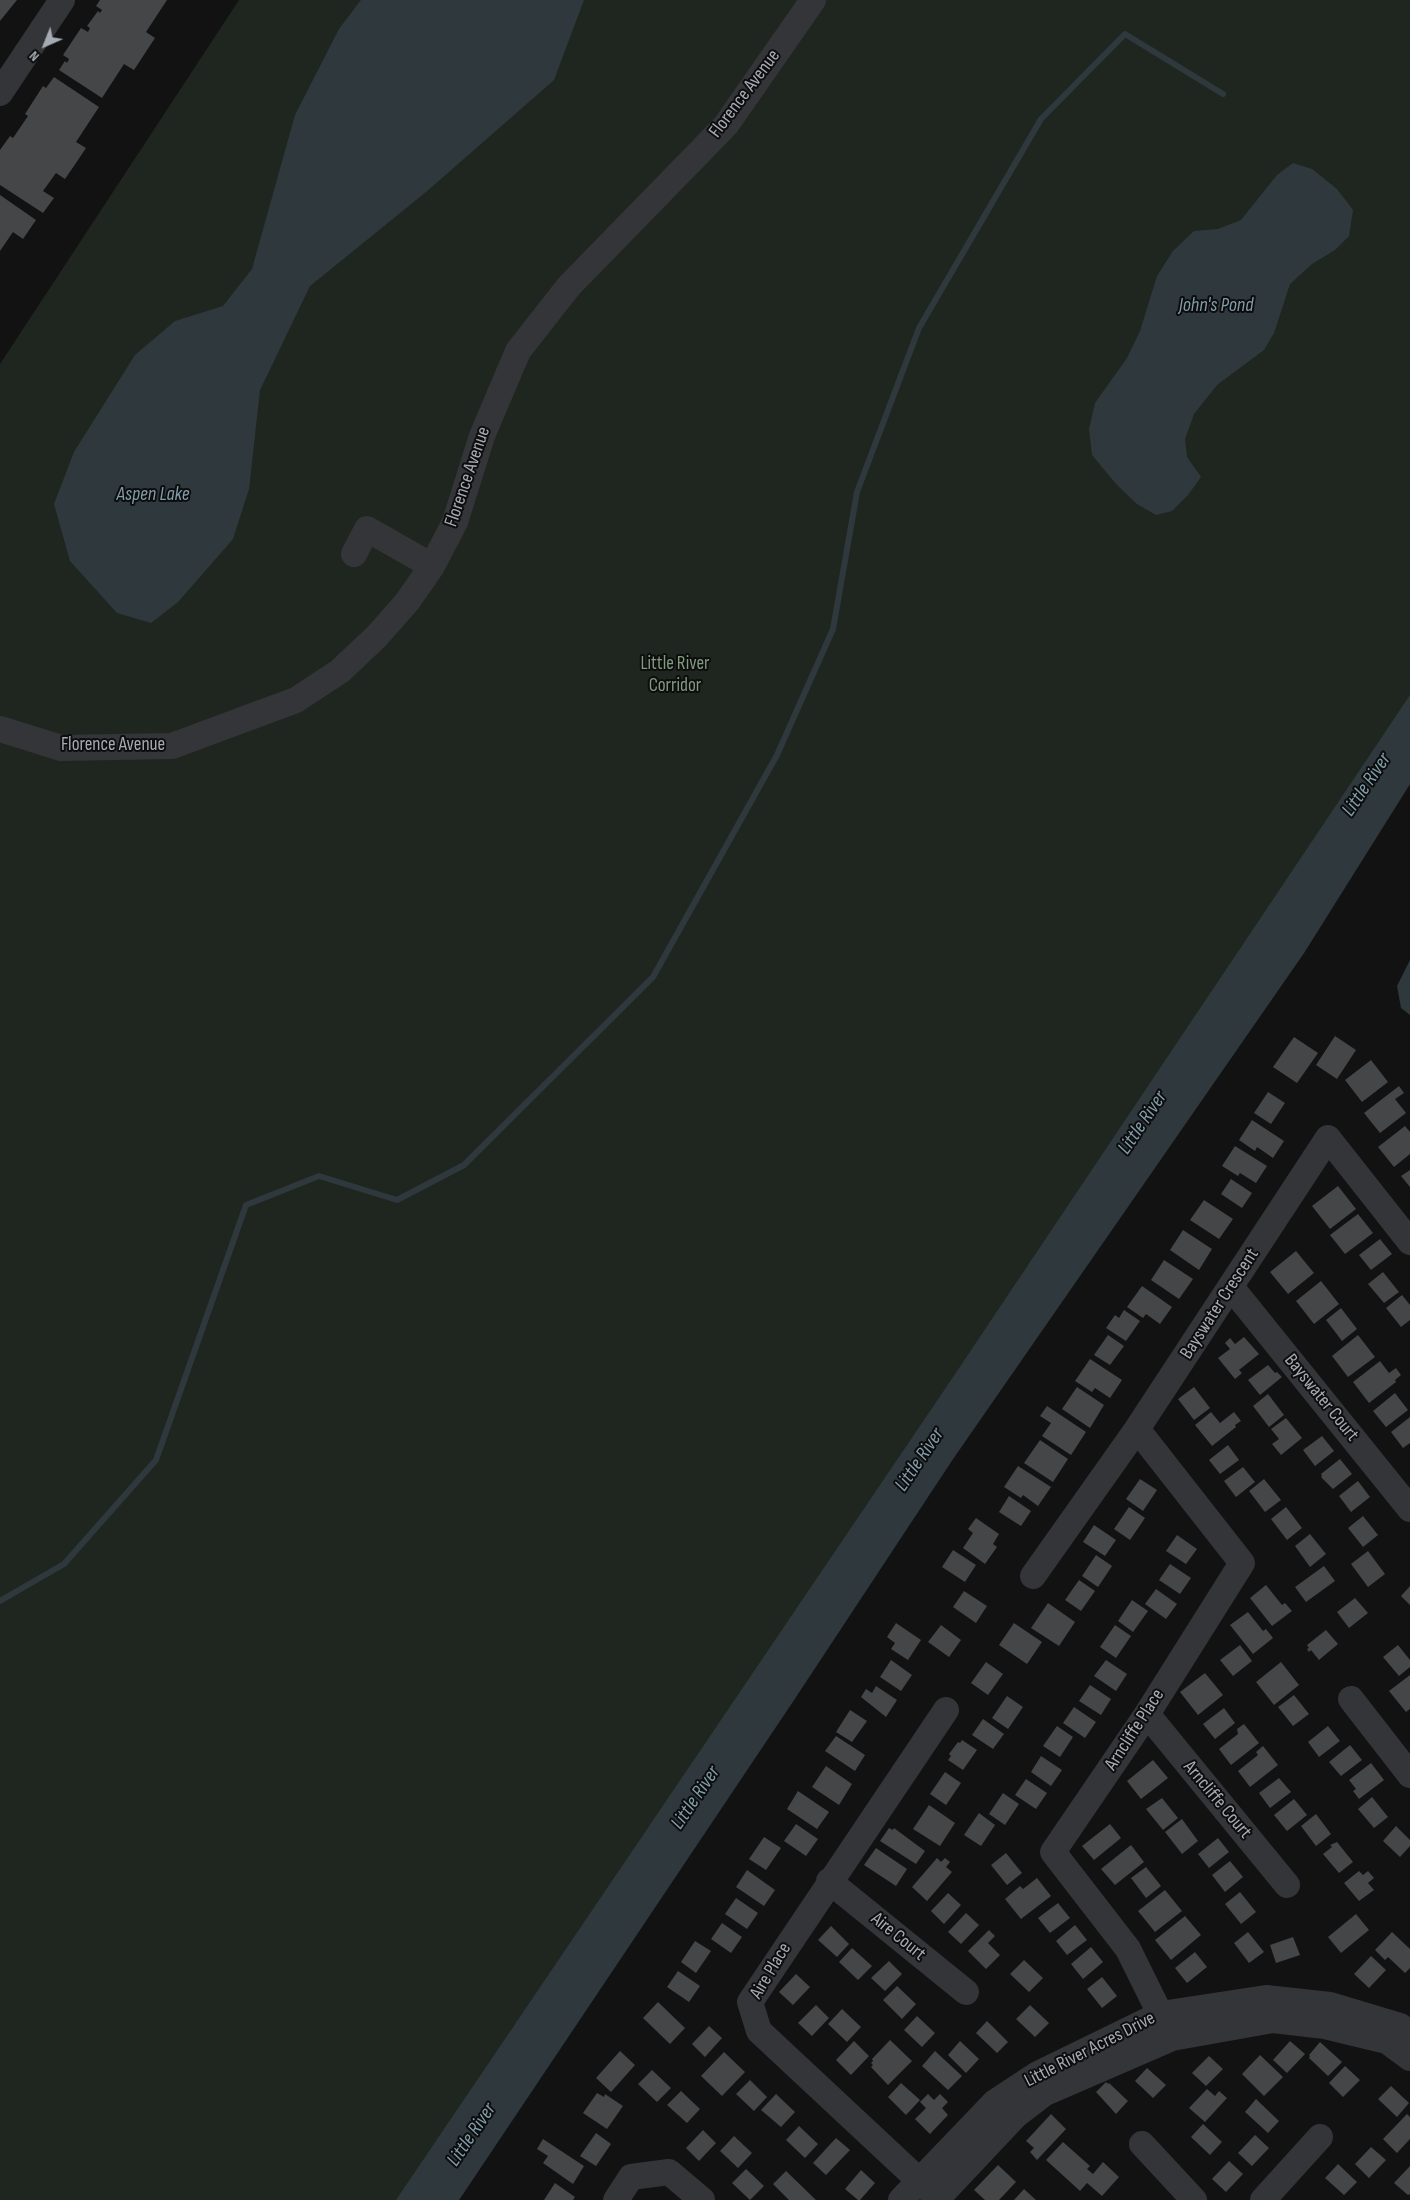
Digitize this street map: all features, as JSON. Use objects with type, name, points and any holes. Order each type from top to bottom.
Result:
[{"type":"street","points":[[0,93],[62,0]]},
{"type":"street","name":"Florence Avenue","points":[[0,729],[61,748],[172,746],[296,700],[340,671],[377,636],[407,602],[432,566],[455,522],[482,436],[518,351],[569,286],[726,125],[813,0]]},
{"type":"street","points":[[354,554],[367,529],[432,566]]},
{"type":"street","name":"Bayswater Crescent","points":[[1034,1576],[1232,1287],[1328,1138],[1410,1242]]},
{"type":"street","name":"Bayswater Court","points":[[1232,1287],[1410,1509]]},
{"type":"street","name":"Arncliffe Place","points":[[1136,1429],[1242,1563],[1146,1714],[1053,1852],[1128,1949],[1172,2038]]},
{"type":"street","points":[[1350,1699],[1410,1775]]},
{"type":"street","name":"Aire Place","points":[[938,2199],[759,2031],[750,2002],[829,1881],[946,1710]]},
{"type":"street","name":"Arncliffe Court","points":[[1146,1714],[1287,1885]]},
{"type":"street","name":"Aire Court","points":[[829,1881],[966,1992]]},
{"type":"street","name":"Little River Acres Drive","points":[[900,2200],[995,2102],[1036,2075],[1161,2014],[1266,1998],[1330,2005],[1402,2029]]},
{"type":"street","name":"Little River Acres Drive","points":[[938,2199],[1015,2116],[1046,2093],[1172,2038],[1273,2020],[1325,2026],[1402,2029]]},
{"type":"street","name":"Little River Acres Drive","points":[[1402,2029],[1410,2058]]},
{"type":"street","points":[[1263,2200],[1320,2137]]},
{"type":"street","points":[[1142,2144],[1194,2200]]},
{"type":"street","points":[[616,2200],[631,2177],[668,2172],[702,2200]]},
{"type":"green space","name":"Little River Corridor","points":[[239,0],[1410,0],[1410,784],[1304,953],[953,1459],[459,2200],[0,2200],[0,364]]},
{"type":"water","name":"Aspen Lake","points":[[361,0],[584,0],[554,80],[426,192],[310,286],[260,390],[249,489],[233,539],[178,602],[151,623],[117,613],[70,561],[54,504],[74,452],[135,355],[175,321],[223,306],[252,269],[295,115],[339,29]]},
{"type":"water","name":"John's Pond","points":[[1293,163],[1312,169],[1337,189],[1353,210],[1349,236],[1335,250],[1312,264],[1290,284],[1274,333],[1264,350],[1217,385],[1194,414],[1185,439],[1187,457],[1201,477],[1188,495],[1172,511],[1156,515],[1137,504],[1117,485],[1092,455],[1089,429],[1095,403],[1127,358],[1140,331],[1157,276],[1173,251],[1194,231],[1218,229],[1241,220],[1277,175]]},
{"type":"water","name":"Little River","points":[[1410,695],[1410,784],[1304,953],[953,1459],[459,2200],[396,2200],[945,1389]]},
{"type":"water","points":[[1410,960],[1410,1015],[1401,1008],[1397,986]]},
{"type":"building","points":[[0,0],[17,0],[0,21]]},
{"type":"building","points":[[100,0],[167,0],[146,32],[155,38],[134,70],[124,64],[102,98],[59,70],[65,61],[67,63],[69,59],[63,55],[81,28],[88,32],[90,28],[87,26],[98,11],[100,13],[102,10],[96,6]]},
{"type":"building","points":[[54,77],[99,107],[76,142],[86,148],[76,163],[65,179],[56,173],[43,191],[54,198],[43,213],[0,185],[0,150],[10,136],[13,138],[28,116],[25,114],[43,86],[46,88]]},
{"type":"building","points":[[0,195],[36,220],[23,239],[13,232],[0,251]]},
{"type":"building","points":[[1335,1036],[1356,1050],[1337,1079],[1316,1065]]},
{"type":"building","points":[[1294,1037],[1318,1053],[1297,1083],[1273,1067]]},
{"type":"building","points":[[1371,1060],[1388,1082],[1362,1102],[1345,1080]]},
{"type":"building","points":[[1399,1086],[1404,1093],[1395,1099],[1406,1113],[1380,1133],[1364,1113]]},
{"type":"building","points":[[1268,1092],[1285,1103],[1271,1124],[1254,1113]]},
{"type":"building","points":[[1252,1120],[1284,1141],[1273,1158],[1257,1147],[1255,1151],[1239,1140]]},
{"type":"building","points":[[1405,1126],[1410,1132],[1410,1154],[1394,1167],[1378,1147]]},
{"type":"building","points":[[1235,1146],[1267,1166],[1256,1183],[1240,1173],[1238,1176],[1222,1166]]},
{"type":"building","points":[[1410,1170],[1410,1187],[1401,1176]]},
{"type":"building","points":[[1231,1179],[1252,1193],[1242,1208],[1221,1194]]},
{"type":"building","points":[[1338,1186],[1356,1209],[1330,1229],[1312,1206]]},
{"type":"building","points":[[1204,1200],[1233,1219],[1219,1239],[1190,1220]]},
{"type":"building","points":[[1358,1214],[1373,1233],[1345,1254],[1330,1235]]},
{"type":"building","points":[[1183,1230],[1212,1249],[1199,1270],[1170,1250]]},
{"type":"building","points":[[1380,1239],[1392,1254],[1371,1270],[1359,1255]]},
{"type":"building","points":[[1296,1251],[1314,1273],[1288,1294],[1270,1272]]},
{"type":"building","points":[[1164,1260],[1193,1279],[1179,1299],[1151,1280]]},
{"type":"building","points":[[1383,1272],[1399,1292],[1384,1303],[1368,1284]]},
{"type":"building","points":[[1321,1281],[1339,1304],[1314,1324],[1296,1301]]},
{"type":"building","points":[[1142,1286],[1172,1307],[1160,1324],[1146,1314],[1143,1318],[1127,1307]]},
{"type":"building","points":[[1402,1295],[1410,1305],[1410,1320],[1401,1327],[1386,1308]]},
{"type":"building","points":[[1341,1308],[1357,1329],[1342,1341],[1326,1320]]},
{"type":"building","points":[[1124,1310],[1140,1321],[1126,1341],[1106,1328],[1115,1315],[1119,1318]]},
{"type":"building","points":[[1108,1335],[1124,1346],[1110,1365],[1094,1355]]},
{"type":"building","points":[[1358,1335],[1375,1357],[1348,1377],[1332,1356]]},
{"type":"building","points":[[1244,1337],[1259,1354],[1239,1370],[1242,1373],[1235,1379],[1218,1358],[1230,1349],[1225,1343],[1230,1338],[1235,1344]]},
{"type":"building","points":[[1090,1359],[1122,1380],[1110,1398],[1095,1388],[1092,1392],[1075,1381]]},
{"type":"building","points":[[1380,1361],[1389,1373],[1396,1368],[1401,1375],[1395,1380],[1396,1382],[1369,1403],[1353,1382]]},
{"type":"building","points":[[1268,1365],[1275,1373],[1277,1372],[1282,1377],[1260,1395],[1248,1380]]},
{"type":"building","points":[[1077,1387],[1104,1405],[1090,1428],[1062,1409]]},
{"type":"building","points":[[1194,1387],[1210,1408],[1194,1420],[1178,1399]]},
{"type":"building","points":[[1395,1393],[1408,1410],[1386,1427],[1373,1411]]},
{"type":"building","points":[[1268,1394],[1284,1415],[1269,1427],[1253,1406]]},
{"type":"building","points":[[1047,1406],[1086,1432],[1071,1455],[1042,1436],[1051,1423],[1040,1416]]},
{"type":"building","points":[[1211,1412],[1220,1423],[1234,1412],[1241,1421],[1212,1446],[1195,1425]]},
{"type":"building","points":[[1410,1417],[1410,1443],[1403,1448],[1391,1432]]},
{"type":"building","points":[[1286,1418],[1302,1438],[1281,1455],[1272,1444],[1279,1439],[1271,1429]]},
{"type":"building","points":[[1322,1436],[1334,1451],[1315,1466],[1303,1450]]},
{"type":"building","points":[[1040,1440],[1068,1459],[1053,1482],[1024,1463]]},
{"type":"building","points":[[1228,1445],[1239,1460],[1220,1474],[1209,1460]]},
{"type":"building","points":[[1340,1459],[1352,1474],[1333,1489],[1321,1477],[1321,1474]]},
{"type":"building","points":[[1018,1466],[1051,1487],[1038,1506],[1023,1495],[1021,1498],[1004,1487]]},
{"type":"building","points":[[1243,1467],[1255,1482],[1236,1497],[1224,1481]]},
{"type":"building","points":[[1140,1479],[1157,1490],[1143,1511],[1126,1499]]},
{"type":"building","points":[[1264,1479],[1281,1500],[1265,1512],[1249,1491]]},
{"type":"building","points":[[1358,1481],[1370,1497],[1351,1512],[1339,1496]]},
{"type":"building","points":[[1009,1496],[1031,1511],[1021,1526],[999,1512]]},
{"type":"building","points":[[1129,1507],[1145,1518],[1130,1540],[1114,1529]]},
{"type":"building","points":[[1286,1507],[1302,1528],[1287,1540],[1271,1519]]},
{"type":"building","points":[[1363,1516],[1378,1535],[1363,1547],[1348,1528]]},
{"type":"building","points":[[976,1518],[999,1534],[993,1544],[997,1547],[985,1564],[963,1548],[973,1533],[968,1529]]},
{"type":"building","points":[[1094,1525],[1116,1540],[1105,1556],[1083,1542]]},
{"type":"building","points":[[1310,1534],[1326,1554],[1310,1567],[1295,1546]]},
{"type":"building","points":[[1177,1535],[1197,1549],[1186,1564],[1166,1551]]},
{"type":"building","points":[[953,1550],[976,1565],[965,1582],[942,1567]]},
{"type":"building","points":[[1368,1551],[1385,1574],[1368,1587],[1351,1564]]},
{"type":"building","points":[[1096,1555],[1112,1566],[1098,1587],[1082,1576]]},
{"type":"building","points":[[1170,1564],[1191,1578],[1180,1594],[1159,1580]]},
{"type":"building","points":[[1324,1566],[1335,1581],[1306,1602],[1295,1587]]},
{"type":"building","points":[[1079,1580],[1095,1591],[1081,1611],[1065,1600]]},
{"type":"building","points":[[1266,1585],[1282,1605],[1285,1603],[1292,1611],[1272,1626],[1250,1598]]},
{"type":"building","points":[[1410,1586],[1410,1605],[1401,1596]]},
{"type":"building","points":[[1156,1589],[1177,1604],[1166,1619],[1145,1604]]},
{"type":"building","points":[[964,1591],[987,1606],[976,1623],[953,1607]]},
{"type":"building","points":[[1355,1598],[1368,1613],[1349,1628],[1337,1612]]},
{"type":"building","points":[[1132,1600],[1148,1611],[1133,1632],[1118,1621]]},
{"type":"building","points":[[1048,1603],[1075,1622],[1059,1646],[1031,1628]]},
{"type":"building","points":[[1248,1612],[1263,1631],[1266,1629],[1273,1638],[1253,1654],[1230,1625]]},
{"type":"building","points":[[896,1623],[921,1640],[908,1660],[891,1649],[895,1643],[887,1637]]},
{"type":"building","points":[[1014,1623],[1042,1642],[1027,1664],[999,1645]]},
{"type":"building","points":[[941,1625],[961,1640],[949,1657],[928,1642]]},
{"type":"building","points":[[1115,1625],[1131,1636],[1116,1658],[1100,1647]]},
{"type":"building","points":[[1326,1630],[1338,1644],[1319,1660],[1311,1650],[1309,1652],[1307,1645]]},
{"type":"building","points":[[1240,1645],[1252,1661],[1233,1676],[1220,1660]]},
{"type":"building","points":[[1398,1645],[1410,1660],[1410,1667],[1399,1676],[1383,1657]]},
{"type":"building","points":[[891,1660],[912,1675],[901,1691],[880,1677]]},
{"type":"building","points":[[1106,1660],[1127,1674],[1116,1691],[1094,1676]]},
{"type":"building","points":[[986,1662],[1003,1674],[988,1695],[971,1683]]},
{"type":"building","points":[[1281,1662],[1299,1685],[1274,1705],[1256,1682]]},
{"type":"building","points":[[1205,1673],[1223,1695],[1198,1715],[1180,1692]]},
{"type":"building","points":[[1410,1675],[1410,1709],[1406,1712],[1389,1691]]},
{"type":"building","points":[[1090,1685],[1111,1699],[1101,1715],[1079,1701]]},
{"type":"building","points":[[876,1686],[897,1700],[886,1717],[861,1697],[866,1689],[872,1693]]},
{"type":"building","points":[[1294,1695],[1309,1714],[1293,1726],[1278,1707]]},
{"type":"building","points":[[1007,1696],[1023,1707],[1008,1729],[992,1718]]},
{"type":"building","points":[[1074,1707],[1096,1722],[1085,1738],[1063,1723]]},
{"type":"building","points":[[1224,1708],[1235,1723],[1215,1739],[1203,1724]]},
{"type":"building","points":[[850,1710],[867,1721],[852,1742],[836,1732]]},
{"type":"building","points":[[983,1719],[1004,1734],[993,1749],[972,1735]]},
{"type":"building","points":[[1244,1724],[1259,1743],[1231,1765],[1219,1749],[1238,1734],[1237,1729]]},
{"type":"building","points":[[1057,1726],[1073,1737],[1060,1757],[1043,1746]]},
{"type":"building","points":[[1328,1726],[1340,1741],[1319,1757],[1308,1742]]},
{"type":"building","points":[[836,1736],[865,1755],[855,1771],[825,1751]]},
{"type":"building","points":[[962,1740],[977,1750],[963,1770],[948,1760],[951,1756],[949,1754],[958,1742],[960,1743]]},
{"type":"building","points":[[1350,1745],[1362,1760],[1341,1776],[1329,1762]]},
{"type":"building","points":[[1263,1746],[1278,1765],[1250,1787],[1238,1771],[1258,1755],[1256,1752]]},
{"type":"building","points":[[1041,1756],[1062,1770],[1051,1786],[1031,1772]]},
{"type":"building","points":[[1153,1760],[1168,1778],[1141,1799],[1127,1781]]},
{"type":"building","points":[[1371,1763],[1384,1780],[1359,1799],[1353,1791],[1356,1789],[1349,1780]]},
{"type":"building","points":[[826,1766],[852,1784],[839,1805],[812,1787]]},
{"type":"building","points":[[945,1772],[961,1783],[946,1805],[930,1794]]},
{"type":"building","points":[[1279,1778],[1291,1792],[1270,1808],[1259,1793]]},
{"type":"building","points":[[1026,1779],[1047,1793],[1036,1809],[1015,1795]]},
{"type":"building","points":[[798,1791],[829,1812],[817,1829],[787,1809]]},
{"type":"building","points":[[1003,1793],[1019,1804],[1005,1825],[989,1814]]},
{"type":"building","points":[[1372,1797],[1388,1817],[1374,1828],[1358,1809]]},
{"type":"building","points":[[1162,1798],[1178,1818],[1163,1830],[1146,1809]]},
{"type":"building","points":[[1294,1799],[1307,1815],[1287,1831],[1274,1815]]},
{"type":"building","points":[[929,1805],[955,1823],[940,1846],[913,1829]]},
{"type":"building","points":[[979,1813],[995,1825],[981,1846],[964,1835]]},
{"type":"building","points":[[1316,1814],[1331,1834],[1316,1846],[1301,1826]]},
{"type":"building","points":[[1182,1819],[1198,1841],[1182,1854],[1165,1832]]},
{"type":"building","points":[[796,1824],[818,1839],[806,1856],[784,1841]]},
{"type":"building","points":[[1110,1824],[1121,1838],[1094,1860],[1082,1846]]},
{"type":"building","points":[[1396,1826],[1410,1840],[1410,1846],[1400,1857],[1383,1841]]},
{"type":"building","points":[[889,1828],[893,1830],[894,1828],[925,1851],[916,1864],[880,1841]]},
{"type":"building","points":[[764,1837],[781,1848],[766,1870],[749,1859]]},
{"type":"building","points":[[1218,1838],[1229,1852],[1209,1868],[1198,1854]]},
{"type":"building","points":[[1337,1842],[1353,1862],[1339,1873],[1323,1854],[1332,1847],[1330,1845]]},
{"type":"building","points":[[1131,1845],[1144,1862],[1115,1885],[1101,1869]]},
{"type":"building","points":[[876,1848],[907,1869],[896,1886],[864,1865]]},
{"type":"building","points":[[1006,1853],[1022,1873],[1007,1885],[991,1865]]},
{"type":"building","points":[[937,1858],[941,1862],[945,1858],[950,1862],[946,1867],[952,1872],[927,1901],[912,1887]]},
{"type":"building","points":[[1230,1861],[1243,1877],[1225,1892],[1212,1875]]},
{"type":"building","points":[[1146,1867],[1161,1886],[1146,1898],[1131,1878]]},
{"type":"building","points":[[747,1870],[775,1890],[764,1906],[736,1887]]},
{"type":"building","points":[[1359,1871],[1363,1875],[1368,1871],[1374,1878],[1368,1883],[1374,1890],[1359,1901],[1344,1883]]},
{"type":"building","points":[[1037,1878],[1051,1896],[1021,1919],[1005,1899],[1020,1886],[1023,1889]]},
{"type":"building","points":[[1165,1890],[1182,1911],[1155,1932],[1138,1911]]},
{"type":"building","points":[[1240,1892],[1256,1912],[1241,1924],[1225,1904]]},
{"type":"building","points":[[948,1893],[961,1905],[944,1924],[931,1911]]},
{"type":"building","points":[[736,1898],[758,1913],[747,1929],[725,1914]]},
{"type":"building","points":[[1058,1903],[1070,1918],[1050,1933],[1038,1918]]},
{"type":"building","points":[[966,1913],[979,1925],[961,1944],[948,1932]]},
{"type":"building","points":[[1356,1914],[1369,1930],[1341,1953],[1328,1937]]},
{"type":"building","points":[[1185,1916],[1201,1935],[1171,1960],[1155,1940]]},
{"type":"building","points":[[722,1923],[742,1937],[731,1953],[711,1939]]},
{"type":"building","points":[[1075,1925],[1087,1940],[1067,1955],[1056,1941]]},
{"type":"building","points":[[831,1926],[849,1944],[837,1957],[818,1940]]},
{"type":"building","points":[[989,1930],[995,1936],[988,1943],[1000,1955],[986,1969],[968,1951]]},
{"type":"building","points":[[1248,1932],[1264,1952],[1249,1963],[1234,1943]]},
{"type":"building","points":[[1392,1932],[1410,1949],[1410,1968],[1405,1973],[1388,1957],[1385,1960],[1375,1950]]},
{"type":"building","points":[[1293,1937],[1300,1955],[1276,1963],[1270,1945]]},
{"type":"building","points":[[695,1941],[711,1951],[696,1973],[681,1962]]},
{"type":"building","points":[[1091,1947],[1103,1962],[1083,1979],[1071,1964]]},
{"type":"building","points":[[852,1948],[872,1966],[858,1980],[839,1962]]},
{"type":"building","points":[[1195,1952],[1207,1967],[1187,1983],[1175,1968]]},
{"type":"building","points":[[1371,1956],[1386,1970],[1369,1988],[1354,1974]]},
{"type":"building","points":[[1024,1960],[1043,1978],[1029,1992],[1010,1974]]},
{"type":"building","points":[[889,1961],[902,1974],[885,1991],[871,1978]]},
{"type":"building","points":[[678,1971],[700,1986],[689,2002],[667,1987]]},
{"type":"building","points":[[796,1974],[810,1987],[793,2005],[779,1992]]},
{"type":"building","points":[[1102,1977],[1117,1996],[1102,2008],[1087,1989]]},
{"type":"building","points":[[897,1986],[916,2004],[902,2019],[883,2000]]},
{"type":"building","points":[[658,2002],[685,2028],[670,2044],[643,2018]]},
{"type":"building","points":[[816,2005],[829,2018],[812,2036],[798,2023]]},
{"type":"building","points":[[1030,2005],[1049,2023],[1035,2037],[1016,2019]]},
{"type":"building","points":[[842,2009],[861,2027],[847,2042],[828,2024]]},
{"type":"building","points":[[917,2016],[935,2033],[922,2047],[904,2030]]},
{"type":"building","points":[[987,2021],[1008,2042],[997,2053],[976,2033]]},
{"type":"building","points":[[709,2026],[722,2038],[705,2057],[692,2044]]},
{"type":"building","points":[[890,2040],[912,2061],[888,2085],[871,2067],[873,2065],[871,2063],[872,2059]]},
{"type":"building","points":[[854,2041],[869,2056],[851,2075],[836,2060]]},
{"type":"building","points":[[960,2041],[979,2059],[966,2073],[948,2055]]},
{"type":"building","points":[[1290,2041],[1305,2054],[1287,2073],[1273,2060]]},
{"type":"building","points":[[1320,2042],[1342,2062],[1328,2076],[1309,2058],[1309,2055]]},
{"type":"building","points":[[620,2051],[635,2065],[611,2092],[596,2078]]},
{"type":"building","points":[[935,2051],[962,2076],[948,2090],[922,2066]]},
{"type":"building","points":[[724,2052],[745,2072],[722,2096],[701,2076]]},
{"type":"building","points":[[1260,2055],[1283,2077],[1264,2096],[1242,2074]]},
{"type":"building","points":[[1209,2056],[1223,2069],[1206,2086],[1192,2073]]},
{"type":"building","points":[[1345,2066],[1360,2080],[1343,2097],[1329,2083]]},
{"type":"building","points":[[1147,2068],[1166,2085],[1153,2098],[1135,2081]]},
{"type":"building","points":[[652,2070],[671,2088],[657,2102],[638,2084]]},
{"type":"building","points":[[750,2080],[767,2097],[754,2111],[736,2094]]},
{"type":"building","points":[[1106,2082],[1128,2101],[1116,2114],[1096,2092]]},
{"type":"building","points":[[901,2083],[920,2100],[906,2115],[888,2097]]},
{"type":"building","points":[[1391,2086],[1409,2103],[1397,2117],[1378,2099]]},
{"type":"building","points":[[1207,2089],[1215,2096],[1219,2091],[1227,2098],[1205,2122],[1189,2108]]},
{"type":"building","points":[[681,2091],[700,2109],[687,2123],[667,2105]]},
{"type":"building","points":[[597,2093],[604,2097],[605,2094],[623,2106],[607,2129],[583,2113]]},
{"type":"building","points":[[776,2094],[795,2112],[781,2127],[761,2110]]},
{"type":"building","points":[[928,2094],[934,2100],[940,2094],[948,2102],[942,2108],[948,2115],[930,2134],[915,2119],[926,2108],[920,2102]]},
{"type":"building","points":[[1256,2099],[1279,2121],[1268,2133],[1245,2112]]},
{"type":"building","points":[[1051,2114],[1066,2129],[1037,2160],[1030,2152],[1034,2148],[1026,2141]]},
{"type":"building","points":[[1407,2114],[1410,2117],[1410,2139],[1397,2153],[1383,2139]]},
{"type":"building","points":[[1203,2124],[1222,2142],[1210,2155],[1191,2137]]},
{"type":"building","points":[[799,2126],[818,2144],[805,2158],[786,2140]]},
{"type":"building","points":[[703,2130],[716,2143],[699,2161],[686,2148]]},
{"type":"building","points":[[596,2133],[611,2144],[596,2166],[580,2156]]},
{"type":"building","points":[[1255,2135],[1269,2148],[1252,2166],[1238,2153]]},
{"type":"building","points":[[734,2136],[752,2153],[738,2168],[720,2151]]},
{"type":"building","points":[[836,2138],[850,2150],[826,2175],[813,2163]]},
{"type":"building","points":[[543,2139],[584,2166],[573,2184],[543,2163],[548,2156],[537,2149]]},
{"type":"building","points":[[1063,2142],[1090,2166],[1087,2169],[1093,2174],[1103,2162],[1119,2177],[1102,2196],[1087,2183],[1080,2191],[1046,2160]]},
{"type":"building","points":[[1371,2147],[1386,2160],[1369,2178],[1355,2164]]},
{"type":"building","points":[[1229,2161],[1243,2174],[1226,2192],[1212,2179]]},
{"type":"building","points":[[1338,2164],[1357,2182],[1344,2195],[1325,2178]]},
{"type":"building","points":[[998,2165],[1016,2182],[999,2200],[985,2200],[974,2190]]},
{"type":"building","points":[[1410,2166],[1410,2194],[1408,2195],[1394,2183]]},
{"type":"building","points":[[746,2169],[764,2186],[750,2200],[732,2183]]},
{"type":"building","points":[[861,2170],[875,2183],[858,2200],[845,2189]]},
{"type":"building","points":[[786,2171],[816,2200],[789,2200],[773,2184]]},
{"type":"building","points":[[555,2183],[575,2197],[573,2200],[544,2200]]},
{"type":"building","points":[[1024,2189],[1036,2200],[1014,2200]]},
{"type":"waterway","points":[[0,1601],[64,1564],[156,1460],[246,1205],[319,1176],[397,1200],[464,1165],[653,977],[777,755],[833,629],[857,492],[919,328],[1041,119],[1125,34],[1223,94]]}]
